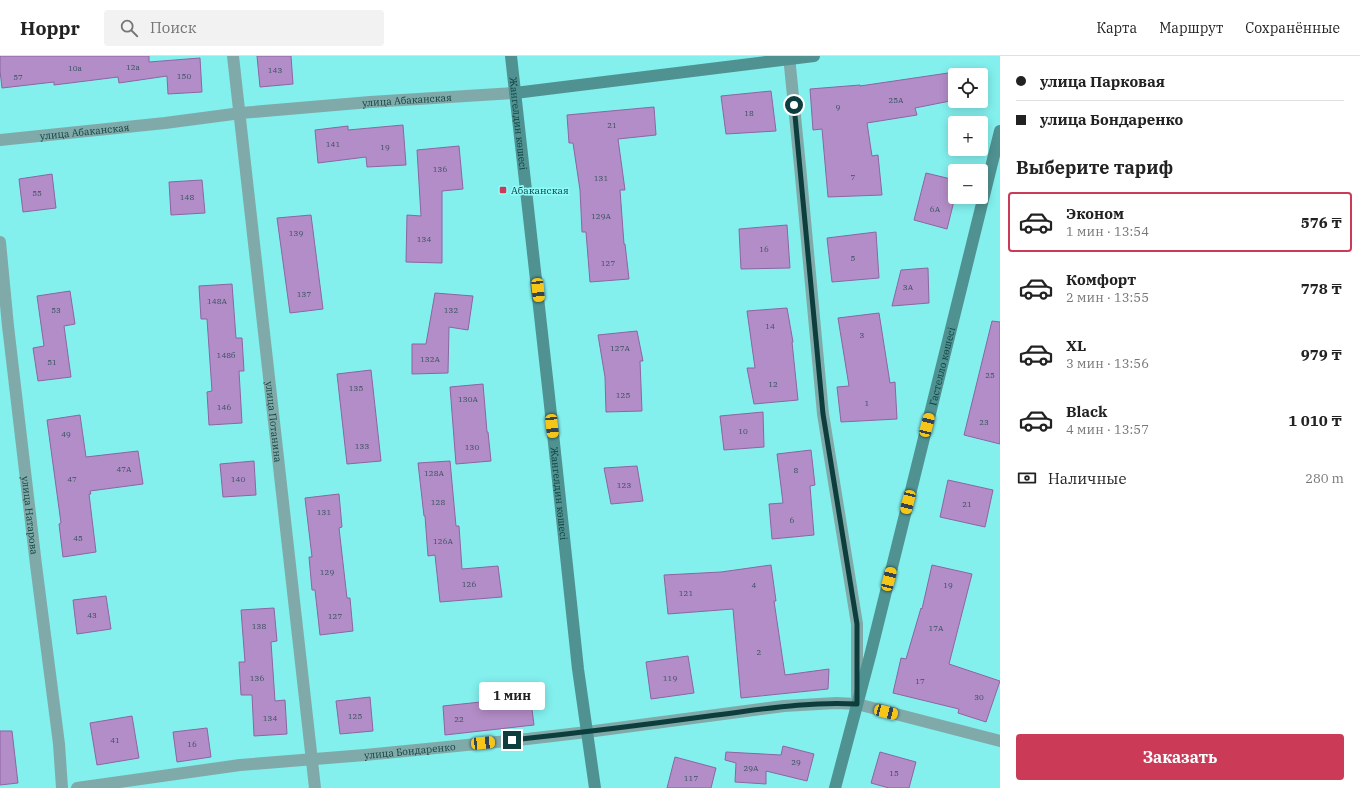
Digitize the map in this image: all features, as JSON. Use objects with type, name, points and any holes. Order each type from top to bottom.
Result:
[{"type":"street","name":"улица Потанина","points":[[233,56],[241,113],[315,788]]},
{"type":"street","name":"Жангелдин көшесі","points":[[511,56],[577,661],[595,788]]},
{"type":"street","name":"улица Абаканская","points":[[0,140],[241,113],[515,92],[789,57],[814,56]]},
{"type":"street","points":[[789,57],[823,414],[857,624],[857,704]]},
{"type":"street","name":"Гастелло көшесі","points":[[835,788],[1000,131]]},
{"type":"street","name":"улица Натарова","points":[[0,242],[13,372],[59,744],[62,788]]},
{"type":"street","name":"улица Бондаренко","points":[[77,788],[240,765],[311,760],[588,732],[784,706],[836,703],[857,704],[1000,742]]},
{"type":"building","points":[[0,56],[149,56],[149,62],[200,58],[202,92],[168,94],[167,76],[119,83],[118,77],[54,85],[54,82],[2,88]]},
{"type":"building","points":[[257,56],[291,56],[293,84],[260,87]]},
{"type":"building","points":[[948,73],[948,101],[915,108],[917,115],[867,123],[872,156],[878,155],[882,195],[828,197],[822,129],[813,130],[810,89],[860,86]]},
{"type":"building","points":[[771,91],[776,131],[726,134],[721,96]]},
{"type":"building","points":[[654,107],[656,135],[618,139],[625,190],[620,190],[624,244],[629,279],[590,282],[586,232],[582,232],[580,190],[573,143],[569,143],[567,115]]},
{"type":"building","points":[[403,125],[406,165],[367,167],[366,157],[318,163],[315,130],[348,126],[348,130]]},
{"type":"building","points":[[459,146],[463,189],[442,191],[442,263],[406,262],[407,215],[421,216],[417,150]]},
{"type":"building","points":[[926,173],[948,178],[948,204],[953,204],[947,229],[914,220]]},
{"type":"building","points":[[52,174],[56,208],[23,212],[19,179]]},
{"type":"building","points":[[202,180],[205,213],[171,215],[169,182]]},
{"type":"building","points":[[311,215],[323,309],[290,313],[277,218]]},
{"type":"building","points":[[787,225],[790,268],[741,269],[739,229]]},
{"type":"building","points":[[876,232],[879,278],[832,282],[827,238]]},
{"type":"building","points":[[928,268],[929,303],[892,306],[901,270]]},
{"type":"building","points":[[232,284],[236,338],[242,338],[244,371],[239,371],[242,423],[209,425],[207,392],[212,391],[207,319],[201,319],[199,286]]},
{"type":"building","points":[[70,291],[75,324],[64,326],[71,377],[38,381],[33,348],[44,346],[37,296]]},
{"type":"building","points":[[435,293],[473,296],[468,330],[449,327],[448,373],[412,374],[412,344],[426,344]]},
{"type":"building","points":[[787,308],[793,342],[798,400],[754,404],[747,368],[755,368],[747,311]]},
{"type":"building","points":[[879,313],[890,383],[895,382],[897,419],[841,422],[837,387],[849,386],[838,318]]},
{"type":"building","points":[[992,321],[1000,322],[1000,444],[964,435]]},
{"type":"building","points":[[637,331],[643,361],[640,361],[642,411],[606,412],[605,377],[598,335]]},
{"type":"building","points":[[371,370],[381,461],[347,464],[337,374]]},
{"type":"building","points":[[483,384],[491,461],[456,464],[450,387]]},
{"type":"building","points":[[763,412],[764,447],[724,450],[720,416]]},
{"type":"building","points":[[80,415],[86,457],[138,451],[143,484],[90,491],[91,494],[89,494],[96,552],[63,557],[59,524],[61,523],[47,420]]},
{"type":"building","points":[[811,450],[815,485],[810,486],[814,535],[772,539],[769,504],[783,503],[777,454]]},
{"type":"building","points":[[254,461],[256,495],[223,497],[220,464]]},
{"type":"building","points":[[450,461],[456,526],[459,526],[462,569],[498,566],[502,597],[440,602],[435,555],[428,556],[425,516],[418,463]]},
{"type":"building","points":[[637,466],[643,501],[611,504],[604,468]]},
{"type":"building","points":[[948,480],[993,490],[985,527],[940,517]]},
{"type":"building","points":[[339,494],[342,527],[339,528],[347,598],[350,598],[353,631],[320,635],[315,590],[312,590],[309,557],[312,557],[305,498]]},
{"type":"building","points":[[771,565],[776,601],[774,601],[785,675],[829,669],[828,689],[741,698],[733,609],[668,614],[664,575],[721,572]]},
{"type":"building","points":[[932,565],[972,574],[949,664],[1000,681],[986,722],[958,713],[959,709],[893,693],[901,658],[906,659],[921,608],[922,609]]},
{"type":"building","points":[[106,596],[111,629],[77,634],[73,600]]},
{"type":"building","points":[[274,608],[277,641],[271,642],[275,701],[285,700],[287,734],[254,736],[252,695],[241,695],[239,662],[245,662],[241,610]]},
{"type":"building","points":[[688,656],[694,693],[651,699],[646,662]]},
{"type":"building","points":[[530,694],[534,725],[445,735],[443,706],[490,701],[490,697]]},
{"type":"building","points":[[370,697],[373,731],[340,734],[336,701]]},
{"type":"building","points":[[132,716],[139,758],[97,765],[90,723]]},
{"type":"building","points":[[207,728],[211,757],[177,762],[173,732]]},
{"type":"building","points":[[0,731],[12,731],[18,783],[0,785]]},
{"type":"building","points":[[783,746],[814,754],[807,781],[766,771],[766,784],[735,782],[736,763],[725,760],[726,752],[781,755]]},
{"type":"building","points":[[880,752],[916,762],[909,788],[889,788],[871,783]]},
{"type":"building","points":[[675,757],[716,768],[711,788],[667,788]]},
{"type":"place","name":"Абаканская","points":[[503,190]]},
{"type":"route","points":[[512,740],[588,732],[784,706],[836,703],[857,704],[857,624],[823,414],[794,105]]}]
